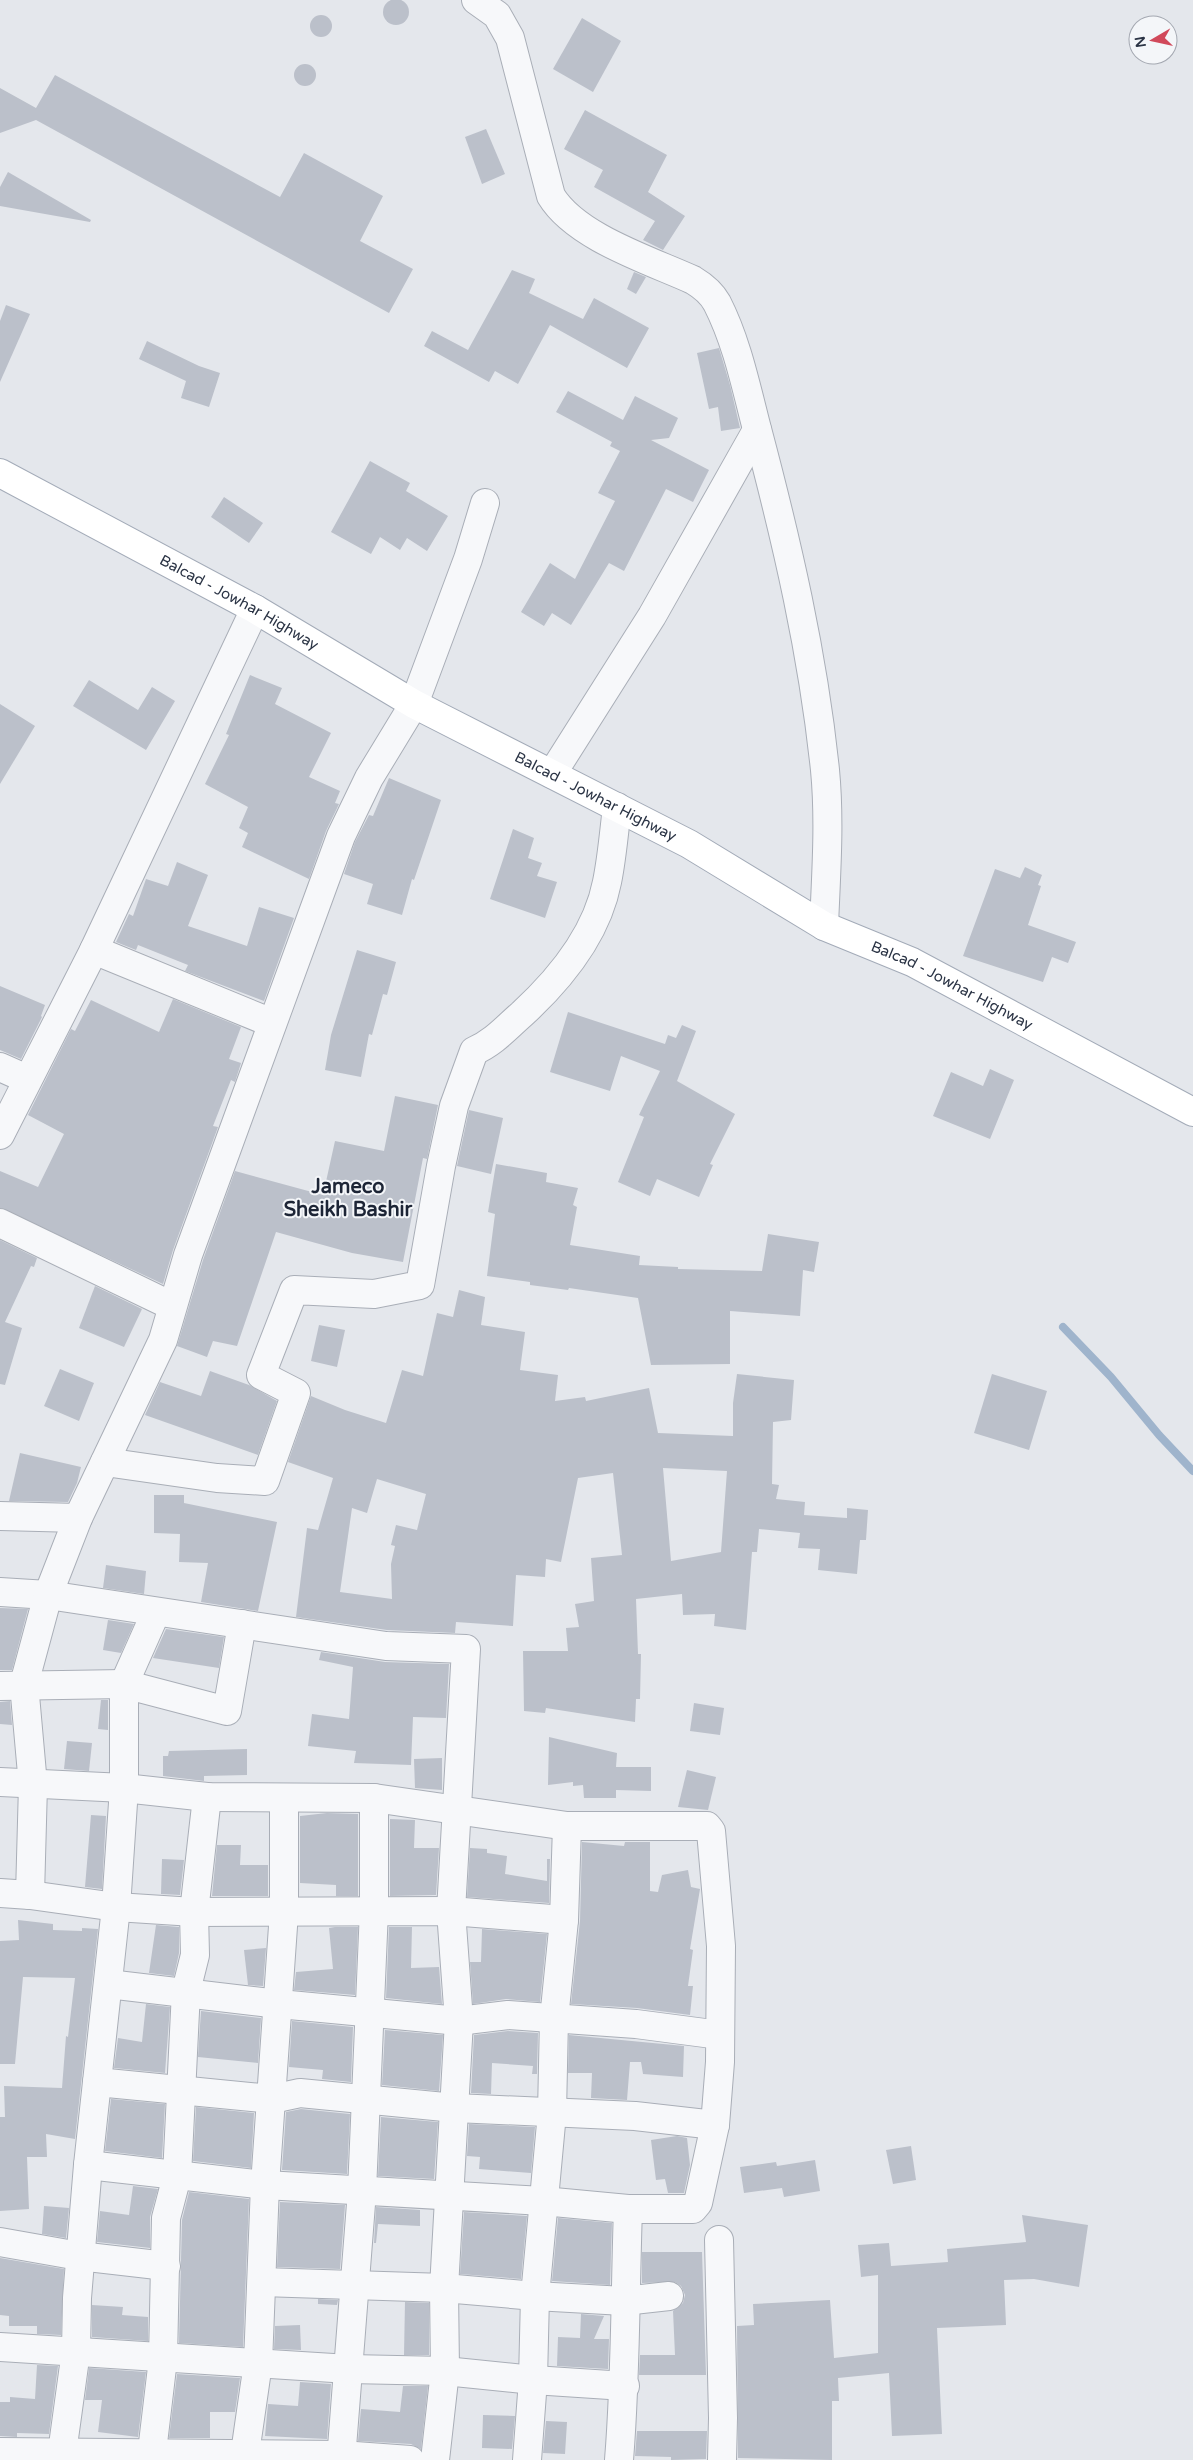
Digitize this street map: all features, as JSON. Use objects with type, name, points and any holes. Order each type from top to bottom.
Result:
[{"type":"main road","name":"Balcad - Jowhar Highway","points":[[0,473],[255,608],[414,704],[690,844],[824,926],[912,962],[1193,1112]]},
{"type":"street","points":[[476,0],[498,15],[510,38],[551,196],[560,210],[591,233],[693,280],[708,289],[717,302],[737,354],[781,517],[805,630],[825,770],[829,827],[824,926]]},
{"type":"street","points":[[552,774],[652,616],[757,430]]},
{"type":"street","points":[[30,1895],[33,1785],[12,1685],[78,1518],[163,1340],[188,1255],[341,836],[368,778],[414,704],[468,559],[485,502]]},
{"type":"street","points":[[0,1135],[94,950],[255,608]]},
{"type":"street","points":[[105,1462],[218,1478],[265,1481],[296,1394],[261,1374],[294,1290],[374,1294],[420,1286],[441,1166],[454,1106],[474,1051],[487,1046],[544,994],[575,956],[594,918],[607,884],[617,807]]},
{"type":"street","points":[[94,950],[272,1023]]},
{"type":"street","points":[[0,1066],[27,1079]]},
{"type":"street","points":[[0,1223],[172,1306]]},
{"type":"street","points":[[0,1516],[78,1518]]},
{"type":"street","points":[[0,1592],[48,1595],[386,1646],[466,1649],[451,1911],[459,2020],[444,2288],[445,2371],[436,2460]]},
{"type":"street","points":[[62,2457],[76,2351],[79,2256],[116,1907],[124,1788],[124,1684],[156,1612]]},
{"type":"street","points":[[12,1685],[124,1684],[227,1711],[242,1624]]},
{"type":"street","points":[[0,1782],[124,1788],[207,1797],[284,1799],[374,1798],[568,1826],[698,1826],[710,1828],[720,1946],[720,2036],[715,2125],[696,2206],[693,2208],[628,2208],[450,2195],[265,2185],[88,2165]]},
{"type":"street","points":[[151,2456],[163,2359],[166,2218],[177,2176],[186,1991],[195,1954],[194,1912],[207,1797]]},
{"type":"street","points":[[341,2457],[362,2191],[374,1910],[374,1798]]},
{"type":"street","points":[[245,2457],[258,2362],[265,2185],[284,1912],[284,1799]]},
{"type":"street","points":[[527,2460],[535,2296],[552,2113],[554,2019],[564,1920],[568,1826]]},
{"type":"street","points":[[0,1893],[30,1895],[116,1907],[194,1912],[451,1911],[564,1920]]},
{"type":"street","points":[[108,1984],[186,1991],[279,2004],[459,2020],[508,2015],[636,2024],[720,2036]]},
{"type":"street","points":[[97,2082],[181,2092],[272,2099],[300,2093],[455,2108],[635,2116],[715,2125]]},
{"type":"street","points":[[619,2460],[625,2386],[624,2301],[628,2208]]},
{"type":"street","points":[[719,2240],[723,2408],[722,2460]]},
{"type":"street","points":[[0,2242],[79,2256],[166,2266]]},
{"type":"street","points":[[262,2282],[444,2288],[624,2301],[669,2296]]},
{"type":"street","points":[[0,2346],[163,2359],[258,2362],[349,2369],[445,2371],[532,2380],[625,2386]]},
{"type":"street","points":[[0,2452],[62,2457],[341,2457],[410,2460]]},
{"type":"building","points":[[396,-1],[405,3],[409,12],[405,21],[396,25],[387,21],[383,12],[387,3]]},
{"type":"building","points":[[321,15],[329,18],[332,26],[329,34],[321,37],[313,34],[310,26],[313,18]]},
{"type":"building","points":[[582,18],[621,41],[593,92],[553,69]]},
{"type":"building","points":[[305,64],[313,67],[316,75],[313,83],[305,86],[297,83],[294,75],[297,67]]},
{"type":"building","points":[[55,75],[280,197],[304,153],[383,196],[360,241],[413,269],[389,313],[36,120],[0,133],[0,88],[36,108]]},
{"type":"building","points":[[585,110],[667,155],[648,192],[685,216],[663,250],[643,240],[655,221],[594,187],[603,170],[564,149]]},
{"type":"building","points":[[486,129],[505,174],[482,184],[465,137]]},
{"type":"building","points":[[8,172],[91,220],[90,222],[0,206],[0,187]]},
{"type":"building","points":[[512,270],[535,279],[529,293],[583,319],[594,298],[649,328],[627,368],[550,325],[518,384],[495,371],[489,382],[424,346],[432,331],[468,350]]},
{"type":"building","points":[[634,272],[646,277],[636,294],[627,289]]},
{"type":"building","points":[[6,305],[30,314],[0,382],[0,321]]},
{"type":"building","points":[[147,341],[199,366],[220,373],[209,407],[181,398],[186,381],[139,359]]},
{"type":"building","points":[[719,348],[740,428],[721,431],[718,407],[709,409],[697,353]]},
{"type":"building","points":[[568,391],[623,420],[635,396],[678,418],[669,438],[651,440],[709,470],[693,502],[666,489],[624,571],[609,563],[571,625],[552,613],[544,626],[521,612],[550,563],[575,579],[615,501],[598,493],[620,451],[610,446],[612,442],[556,412]]},
{"type":"building","points":[[370,461],[410,483],[406,491],[448,516],[427,551],[407,538],[400,550],[380,537],[371,554],[331,532]]},
{"type":"building","points":[[224,497],[263,523],[249,543],[211,517]]},
{"type":"building","points":[[250,675],[282,688],[275,704],[331,733],[309,777],[340,791],[335,803],[339,804],[326,831],[309,879],[242,847],[248,833],[239,828],[248,807],[205,784],[229,735],[226,734]]},
{"type":"building","points":[[89,680],[138,710],[152,687],[175,701],[146,750],[73,706]]},
{"type":"building","points":[[0,704],[35,726],[0,784]]},
{"type":"building","points":[[389,778],[441,800],[414,880],[412,879],[402,915],[367,904],[373,884],[344,874],[355,842],[369,815],[373,816]]},
{"type":"building","points":[[513,829],[534,838],[528,858],[542,863],[537,876],[557,882],[545,918],[490,899]]},
{"type":"building","points":[[177,862],[208,875],[188,926],[247,946],[259,907],[294,918],[264,1001],[185,971],[188,965],[138,945],[136,950],[116,942],[129,914],[133,916],[146,879],[168,886]]},
{"type":"building","points":[[1025,867],[1042,875],[1038,885],[1041,886],[1028,925],[1076,942],[1068,963],[1052,957],[1043,982],[963,956],[995,869],[1020,878]]},
{"type":"building","points":[[357,950],[396,962],[387,995],[383,994],[372,1035],[369,1034],[361,1077],[325,1070],[331,1035]]},
{"type":"building","points":[[0,986],[45,1005],[42,1017],[21,1059],[0,1050]]},
{"type":"building","points":[[173,999],[241,1027],[229,1059],[241,1063],[235,1082],[231,1080],[213,1126],[218,1127],[173,1250],[163,1284],[0,1208],[0,1171],[38,1187],[64,1134],[28,1115],[71,1029],[75,1031],[91,1000],[159,1032]]},
{"type":"building","points":[[568,1012],[665,1044],[668,1035],[676,1038],[682,1025],[696,1031],[677,1081],[735,1114],[710,1164],[713,1165],[699,1197],[657,1179],[650,1196],[618,1182],[644,1117],[639,1115],[660,1071],[621,1056],[610,1091],[550,1072]]},
{"type":"building","points":[[990,1069],[1014,1080],[990,1139],[933,1116],[951,1072],[983,1086]]},
{"type":"building","points":[[395,1096],[438,1105],[427,1159],[423,1158],[403,1262],[352,1253],[276,1232],[237,1346],[213,1341],[207,1357],[177,1346],[203,1260],[235,1171],[323,1195],[335,1141],[384,1151]]},
{"type":"building","points":[[469,1110],[503,1118],[491,1174],[457,1166]]},
{"type":"building","points":[[496,1164],[547,1173],[546,1182],[578,1188],[573,1205],[577,1207],[570,1245],[640,1256],[639,1265],[678,1267],[678,1269],[762,1271],[768,1234],[819,1242],[814,1272],[803,1270],[800,1316],[730,1311],[730,1364],[651,1365],[638,1298],[569,1288],[568,1290],[530,1285],[530,1282],[487,1276],[495,1214],[488,1212]]},
{"type":"building","points":[[0,1240],[37,1258],[34,1267],[31,1266],[5,1322],[22,1328],[5,1385],[0,1384]]},
{"type":"building","points":[[95,1286],[142,1309],[124,1347],[79,1328]]},
{"type":"building","points":[[459,1290],[485,1297],[481,1325],[525,1332],[520,1370],[558,1375],[555,1401],[585,1397],[586,1401],[649,1388],[658,1433],[733,1436],[733,1403],[737,1374],[794,1380],[791,1420],[773,1422],[772,1484],[779,1485],[776,1499],[805,1502],[804,1515],[847,1518],[847,1508],[868,1510],[866,1540],[860,1540],[857,1574],[818,1570],[820,1549],[798,1548],[800,1533],[759,1529],[757,1552],[752,1552],[746,1630],[714,1626],[715,1614],[683,1615],[682,1594],[636,1599],[638,1654],[641,1654],[640,1699],[636,1699],[635,1722],[546,1708],[545,1713],[524,1711],[523,1651],[568,1651],[566,1628],[579,1627],[575,1604],[594,1601],[591,1558],[622,1555],[613,1473],[578,1478],[561,1562],[546,1559],[545,1577],[516,1575],[513,1626],[456,1622],[455,1633],[387,1630],[296,1617],[307,1528],[318,1530],[333,1478],[288,1462],[311,1396],[345,1410],[386,1423],[402,1370],[423,1376],[437,1313],[453,1317]],"holes":[[[663,1468],[727,1471],[721,1552],[671,1561]],[[377,1479],[426,1494],[417,1530],[396,1525],[391,1545],[395,1546],[391,1564],[392,1599],[340,1592],[352,1508],[367,1513]]]},
{"type":"building","points":[[319,1325],[345,1330],[337,1367],[311,1361]]},
{"type":"building","points":[[60,1369],[94,1383],[79,1421],[44,1406]]},
{"type":"building","points":[[210,1371],[249,1385],[277,1401],[258,1455],[145,1415],[160,1382],[201,1396]]},
{"type":"building","points":[[992,1374],[1047,1391],[1029,1450],[974,1433]]},
{"type":"building","points":[[20,1453],[81,1467],[77,1483],[68,1502],[9,1501]]},
{"type":"building","points":[[154,1495],[184,1495],[184,1503],[277,1522],[258,1611],[201,1602],[208,1563],[179,1562],[180,1534],[154,1533]]},
{"type":"building","points":[[106,1565],[146,1571],[144,1594],[103,1588]]},
{"type":"building","points":[[0,1608],[28,1609],[12,1670],[0,1670]]},
{"type":"building","points":[[108,1620],[134,1624],[121,1653],[103,1650]]},
{"type":"building","points":[[166,1629],[224,1637],[219,1668],[153,1658]]},
{"type":"building","points":[[321,1652],[385,1662],[449,1664],[446,1718],[413,1717],[411,1765],[354,1763],[356,1751],[308,1746],[312,1714],[349,1719],[353,1667],[319,1660]]},
{"type":"building","points":[[101,1700],[108,1700],[108,1730],[98,1729]]},
{"type":"building","points":[[10,1701],[12,1725],[0,1724],[0,1702]]},
{"type":"building","points":[[694,1703],[724,1708],[720,1735],[690,1731]]},
{"type":"building","points":[[549,1737],[617,1753],[616,1767],[651,1767],[651,1791],[616,1790],[616,1798],[584,1798],[583,1785],[573,1786],[573,1782],[548,1785]]},
{"type":"building","points":[[67,1741],[92,1743],[89,1771],[64,1769]]},
{"type":"building","points":[[247,1749],[247,1775],[204,1776],[204,1781],[163,1776],[163,1756],[168,1756],[169,1751]]},
{"type":"building","points":[[442,1758],[442,1790],[415,1788],[414,1759]]},
{"type":"building","points":[[687,1770],[716,1777],[708,1810],[678,1807]]},
{"type":"building","points":[[327,1813],[358,1814],[358,1896],[336,1896],[336,1885],[300,1883],[300,1816]]},
{"type":"building","points":[[91,1815],[106,1816],[102,1889],[85,1887]]},
{"type":"building","points":[[390,1819],[415,1820],[414,1848],[439,1848],[436,1895],[390,1896]]},
{"type":"building","points":[[582,1842],[624,1846],[625,1842],[650,1842],[650,1891],[658,1892],[662,1875],[688,1870],[691,1887],[700,1889],[690,1949],[693,1950],[688,1986],[693,1986],[690,2015],[637,2008],[571,2004],[580,1921]]},
{"type":"building","points":[[217,1845],[241,1845],[240,1865],[268,1865],[268,1896],[212,1896]]},
{"type":"building","points":[[470,1848],[487,1849],[487,1853],[507,1856],[505,1874],[547,1881],[547,1859],[550,1859],[549,1903],[467,1897]]},
{"type":"building","points":[[162,1859],[184,1860],[180,1895],[161,1894]]},
{"type":"building","points":[[18,1920],[53,1924],[53,1930],[82,1931],[82,1928],[98,1929],[75,2139],[46,2134],[47,2157],[27,2157],[29,2209],[0,2211],[0,2117],[5,2117],[4,2086],[62,2088],[66,2036],[68,2037],[75,1978],[23,1977],[15,2064],[0,2064],[0,1941],[19,1940]]},
{"type":"building","points":[[156,1925],[179,1927],[179,1953],[174,1976],[149,1973]]},
{"type":"building","points":[[358,1927],[355,1995],[294,1990],[296,1972],[333,1969],[329,1928]]},
{"type":"building","points":[[389,1927],[412,1927],[411,1968],[439,1967],[442,2004],[386,1998]]},
{"type":"building","points":[[482,1929],[547,1934],[540,2002],[506,1999],[473,2004],[470,1962],[481,1962]]},
{"type":"building","points":[[266,1948],[263,1986],[248,1985],[244,1950]]},
{"type":"building","points":[[146,2004],[170,2007],[165,2073],[114,2068],[118,2038],[142,2042]]},
{"type":"building","points":[[201,2011],[261,2018],[258,2063],[198,2057]]},
{"type":"building","points":[[292,2021],[353,2027],[351,2082],[322,2079],[323,2070],[289,2067]]},
{"type":"building","points":[[385,2030],[443,2035],[439,2091],[382,2085]]},
{"type":"building","points":[[508,2031],[538,2033],[537,2074],[532,2074],[533,2066],[492,2063],[491,2094],[471,2093],[474,2035]]},
{"type":"building","points":[[569,2035],[684,2046],[683,2077],[643,2074],[641,2062],[630,2062],[627,2100],[591,2098],[592,2073],[568,2073]]},
{"type":"building","points":[[111,2099],[165,2104],[162,2158],[105,2151]]},
{"type":"building","points":[[196,2107],[254,2113],[251,2168],[193,2161]]},
{"type":"building","points":[[301,2109],[350,2114],[347,2174],[282,2170],[286,2112]]},
{"type":"building","points":[[381,2117],[438,2122],[434,2179],[378,2176]]},
{"type":"building","points":[[469,2124],[535,2127],[531,2173],[479,2169],[480,2157],[467,2156]]},
{"type":"building","points":[[677,2136],[687,2138],[690,2165],[684,2193],[668,2193],[665,2179],[656,2180],[651,2140]]},
{"type":"building","points":[[911,2146],[916,2180],[893,2184],[886,2150]]},
{"type":"building","points":[[815,2160],[820,2191],[784,2197],[782,2188],[744,2193],[740,2167],[776,2162],[777,2166]]},
{"type":"building","points":[[133,2186],[158,2189],[150,2217],[150,2248],[97,2242],[100,2211],[129,2215]]},
{"type":"building","points":[[189,2192],[249,2199],[243,2347],[179,2343],[182,2220]]},
{"type":"building","points":[[280,2202],[345,2205],[340,2269],[277,2267]]},
{"type":"building","points":[[44,2206],[69,2208],[66,2238],[42,2234]]},
{"type":"building","points":[[376,2207],[420,2210],[420,2226],[378,2224],[376,2243],[374,2243]]},
{"type":"building","points":[[464,2212],[527,2216],[521,2279],[460,2274]]},
{"type":"building","points":[[1022,2215],[1088,2225],[1079,2287],[1034,2279],[1004,2280],[1006,2325],[937,2328],[942,2434],[892,2436],[889,2373],[838,2378],[839,2401],[832,2401],[832,2460],[738,2458],[737,2326],[754,2325],[753,2304],[830,2300],[834,2358],[878,2353],[878,2275],[861,2277],[858,2245],[889,2243],[891,2266],[948,2262],[947,2249],[1026,2242]]},
{"type":"building","points":[[558,2218],[612,2223],[610,2285],[552,2281]]},
{"type":"building","points":[[642,2252],[702,2252],[706,2375],[639,2375],[640,2355],[675,2355],[673,2311],[683,2303],[685,2295],[681,2286],[675,2282],[642,2283]]},
{"type":"building","points":[[0,2258],[64,2269],[61,2335],[37,2334],[37,2326],[9,2326],[9,2316],[0,2315]]},
{"type":"building","points":[[318,2299],[338,2300],[337,2305],[318,2304]]},
{"type":"building","points":[[405,2302],[429,2303],[429,2355],[404,2355]]},
{"type":"building","points":[[92,2305],[123,2307],[122,2315],[148,2317],[148,2341],[92,2337]]},
{"type":"building","points":[[581,2314],[604,2316],[594,2339],[609,2339],[608,2369],[557,2366],[558,2337],[580,2338]]},
{"type":"building","points":[[300,2325],[301,2350],[274,2349],[275,2326]]},
{"type":"building","points":[[37,2365],[58,2366],[49,2434],[17,2433],[17,2437],[0,2436],[0,2402],[10,2402],[10,2397],[35,2399]]},
{"type":"building","points":[[89,2368],[146,2372],[138,2437],[98,2432],[102,2400],[85,2400]]},
{"type":"building","points":[[177,2374],[240,2378],[235,2412],[210,2412],[210,2438],[169,2438]]},
{"type":"building","points":[[300,2382],[331,2384],[327,2439],[265,2436],[268,2404],[298,2406]]},
{"type":"building","points":[[403,2386],[428,2386],[421,2449],[411,2444],[358,2441],[361,2409],[400,2412]]},
{"type":"building","points":[[483,2415],[515,2416],[512,2449],[482,2448]]},
{"type":"building","points":[[546,2421],[567,2422],[565,2454],[543,2453]]},
{"type":"building","points":[[637,2431],[707,2431],[706,2459],[671,2460],[671,2457],[635,2456]]},
{"type":"waterway","points":[[1063,1327],[1111,1377],[1159,1435],[1193,1471]]},
{"type":"district","name":"Jameco Sheikh Bashir","points":[[348,1198]]}]
